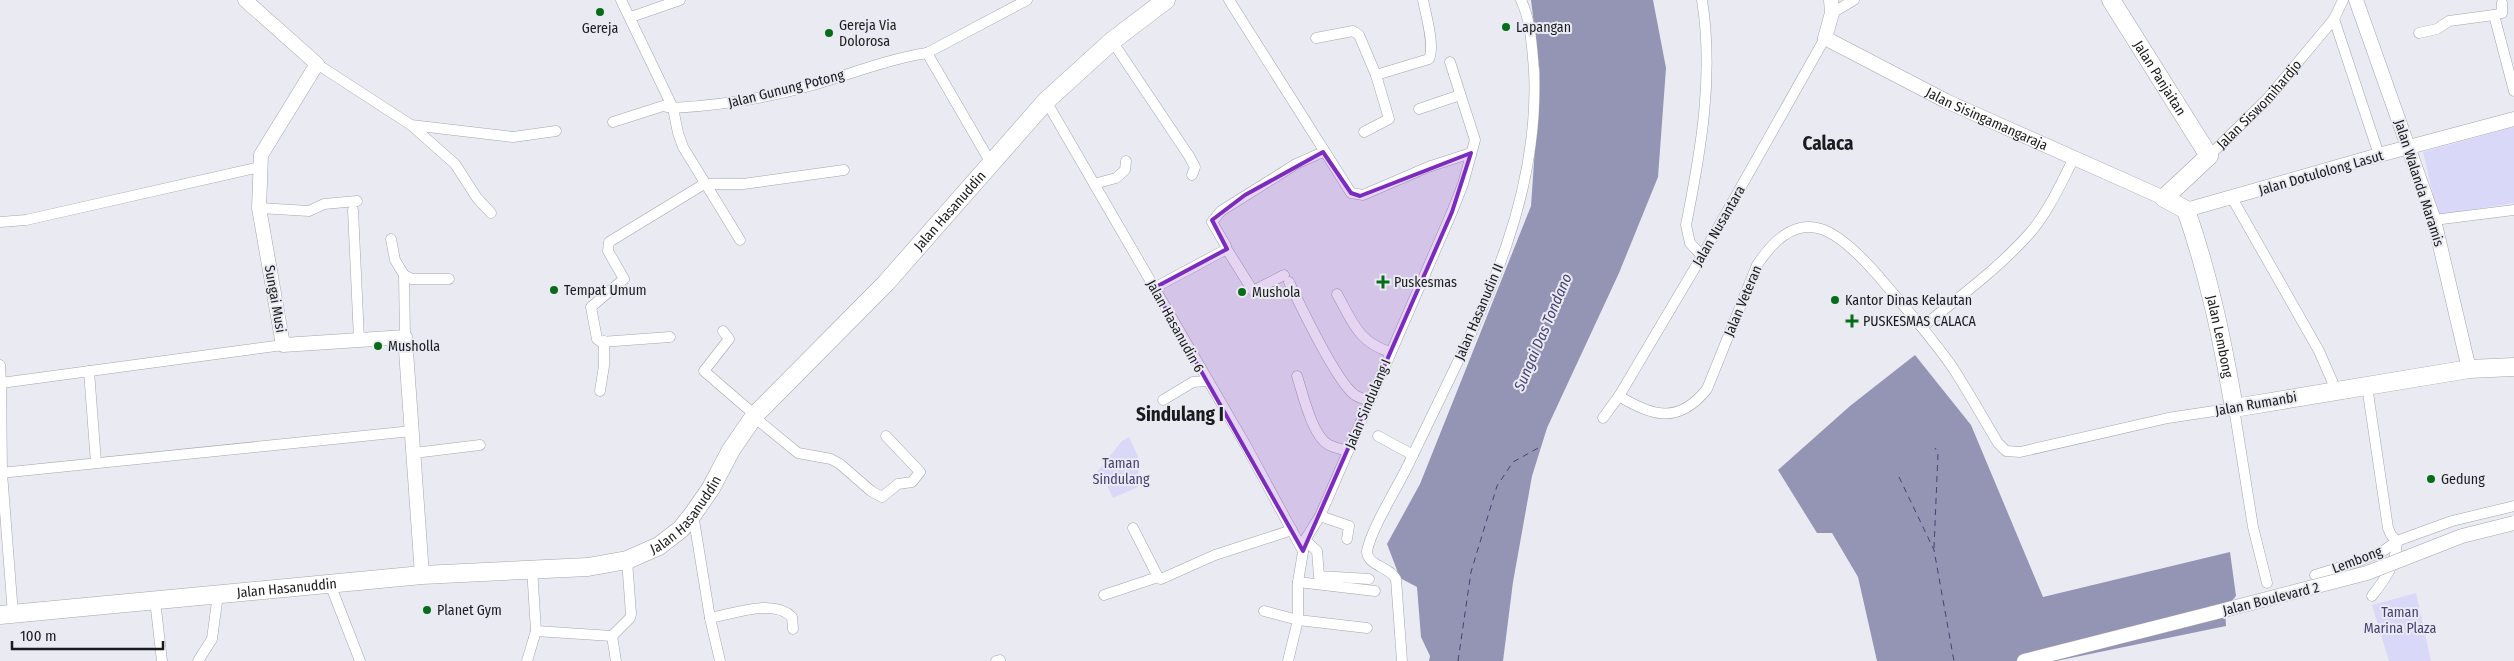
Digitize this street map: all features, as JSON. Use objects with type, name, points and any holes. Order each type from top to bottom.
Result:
[{"type":"highway","name":"Jalan Hasanuddin","points":[[6,614],[422,575],[532,568],[588,567],[627,560],[670,540],[693,514],[755,416],[886,283],[1046,101],[1112,41],[1166,0]]},
{"type":"highway","name":"Jalan Panjaitan","points":[[2111,0],[2209,156]]},
{"type":"highway","name":"Jalan Siswomihardjo","points":[[2164,198],[2209,156]]},
{"type":"highway","name":"Jalan Sisingamangaraja","points":[[2164,198],[2186,210]]},
{"type":"highway","name":"Jalan Lembong","points":[[2186,210],[2207,273],[2222,339],[2234,408]]},
{"type":"highway","name":"Jalan Rumanbi","points":[[2234,408],[2470,369],[2514,367]]},
{"type":"street","points":[[245,0],[317,64],[410,125],[455,164],[477,198],[491,213]]},
{"type":"street","points":[[621,0],[631,17],[673,108],[678,133],[704,184],[740,240]]},
{"type":"street","points":[[631,17],[680,0]]},
{"type":"street","name":"Jalan Gunung Potong","points":[[613,122],[663,106],[673,108],[751,101],[813,85],[903,57],[927,53],[1027,0]]},
{"type":"street","points":[[1229,0],[1350,193],[1360,196],[1428,167],[1471,153]]},
{"type":"street","points":[[1376,75],[1429,59],[1431,53],[1429,30],[1423,0]]},
{"type":"street","name":"Jalan Hasanudin II","points":[[1402,661],[1398,595],[1394,576],[1372,561],[1367,555],[1367,550],[1472,332],[1507,244],[1524,188],[1532,145],[1535,103],[1528,20],[1521,0]]},
{"type":"street","points":[[1702,0],[1707,46],[1706,106],[1686,225],[1690,244],[1702,256]]},
{"type":"street","points":[[1824,38],[1832,6],[1854,0]]},
{"type":"street","name":"Jalan Siswomihardjo","points":[[2209,156],[2268,98],[2334,19],[2343,0]]},
{"type":"street","name":"Jalan Walanda Maramis","points":[[2356,0],[2434,220],[2470,369]]},
{"type":"street","points":[[2419,33],[2437,29],[2449,21],[2502,13],[2502,4]]},
{"type":"street","points":[[2494,15],[2514,91]]},
{"type":"street","points":[[2334,19],[2379,155]]},
{"type":"street","points":[[1316,38],[1357,32],[1376,75],[1389,119],[1364,132]]},
{"type":"street","name":"Jalan Nusantara","points":[[1606,414],[1619,396],[1702,256],[1824,38]]},
{"type":"street","name":"Jalan Sisingamangaraja","points":[[1824,38],[1937,97],[2164,198]]},
{"type":"street","points":[[1112,41],[1189,156],[1195,167],[1192,174]]},
{"type":"street","points":[[927,53],[991,163]]},
{"type":"street","name":"Jalan Sindulang I","points":[[1288,661],[1298,620],[1298,582],[1304,546],[1320,516],[1463,184],[1475,140],[1450,62]]},
{"type":"street","name":"Sungai Musi","points":[[317,64],[265,146],[260,167],[259,208],[283,345],[405,337]]},
{"type":"street","points":[[1418,109],[1460,95]]},
{"type":"street","name":"Jalan Hasanudin 6","points":[[1046,101],[1206,381],[1245,444],[1292,530],[1304,546],[1317,551],[1319,576],[1369,579]]},
{"type":"street","name":"Jalan Dotulolong Lasut","points":[[2186,210],[2514,119]]},
{"type":"street","points":[[410,125],[513,137],[556,131]]},
{"type":"street","points":[[1323,152],[1296,164],[1222,211],[1212,222],[1252,291],[1286,278],[1315,334],[1346,384],[1355,395],[1370,401]]},
{"type":"street","points":[[1922,327],[1989,271],[2030,232],[2061,184],[2074,158]]},
{"type":"street","points":[[1094,184],[1116,178],[1125,170],[1126,160]]},
{"type":"street","points":[[0,222],[26,220],[260,167]]},
{"type":"street","points":[[670,337],[604,341],[598,338],[591,307],[624,279],[608,251],[609,242],[704,184],[743,184],[844,170]]},
{"type":"street","points":[[2232,198],[2319,352],[2336,390]]},
{"type":"street","points":[[259,208],[309,211],[324,204],[355,206],[359,339]]},
{"type":"street","points":[[2434,220],[2514,210]]},
{"type":"street","name":"Jalan Veteran","points":[[1619,396],[1654,414],[1682,411],[1697,401],[1707,389],[1757,265],[1774,243],[1788,232],[1806,227],[1822,229],[1845,244],[1870,267],[1922,327],[1952,368],[2002,448]]},
{"type":"street","points":[[391,239],[396,260],[404,275],[405,337],[422,575]]},
{"type":"street","points":[[1154,288],[1226,248]]},
{"type":"street","points":[[404,275],[412,279],[449,279]]},
{"type":"street","points":[[1337,294],[1361,335],[1368,343],[1390,352]]},
{"type":"street","points":[[723,331],[729,339],[704,371],[798,454],[825,457],[835,461],[871,490],[882,496],[898,484],[912,482],[920,472],[886,436]]},
{"type":"street","points":[[600,391],[604,366],[604,341]]},
{"type":"street","points":[[1,383],[283,345]]},
{"type":"street","points":[[0,365],[1,473],[6,614]]},
{"type":"street","points":[[89,371],[96,463]]},
{"type":"street","points":[[1297,376],[1321,439],[1330,446],[1348,451]]},
{"type":"street","points":[[1163,400],[1193,382],[1206,381]]},
{"type":"street","points":[[2367,386],[2388,528],[2391,535],[2397,541],[2396,554],[2390,574],[2372,596]]},
{"type":"street","name":"Jalan Rumanbi","points":[[2002,448],[2011,452],[2020,452],[2168,418],[2234,408]]},
{"type":"street","name":"Jalan Lembong","points":[[2234,408],[2251,518],[2267,583]]},
{"type":"street","points":[[1,473],[412,431]]},
{"type":"street","points":[[1378,436],[1413,454]]},
{"type":"street","points":[[414,453],[480,445]]},
{"type":"street","points":[[2397,541],[2452,521],[2514,506]]},
{"type":"street","points":[[693,514],[710,618],[720,661]]},
{"type":"street","points":[[1320,516],[1349,526],[1346,539]]},
{"type":"street","name":"Jalan Boulevard 2","points":[[2024,661],[2326,585],[2367,573],[2462,536],[2514,523]]},
{"type":"street","points":[[1133,528],[1158,577]]},
{"type":"street","points":[[1104,595],[1158,577],[1161,579],[1171,576],[1186,567],[1215,555],[1292,530]]},
{"type":"street","name":"Lembong","points":[[2315,575],[2383,551],[2397,541]]},
{"type":"street","points":[[536,631],[612,636],[630,618],[631,614],[627,560]]},
{"type":"street","points":[[527,661],[536,631],[532,568]]},
{"type":"street","points":[[1298,582],[1375,591]]},
{"type":"street","points":[[330,584],[360,661]]},
{"type":"street","points":[[198,661],[212,639],[218,594]]},
{"type":"street","points":[[155,600],[162,661]]},
{"type":"street","points":[[710,618],[759,609],[780,608],[792,617],[793,629]]},
{"type":"street","points":[[1264,611],[1298,620],[1367,628]]},
{"type":"street","points":[[612,636],[616,661]]},
{"type":"highlighted area","points":[[1323,152],[1351,193],[1360,196],[1471,153],[1452,212],[1303,551],[1154,288],[1227,249],[1212,220],[1245,195]]},
{"type":"green space","points":[[2514,127],[2514,203],[2438,215],[2423,152]]},
{"type":"green space","name":"Taman Sindulang","points":[[1129,437],[1139,459],[1138,487],[1113,498],[1105,481],[1101,482],[1097,472],[1122,441]]},
{"type":"green space","name":"Taman Marina Plaza","points":[[2416,593],[2431,661],[2389,661],[2372,605]]},
{"type":"water","name":"Sungai Das Tondano","points":[[1531,0],[1653,0],[1666,68],[1658,177],[1619,273],[1547,428],[1532,476],[1513,582],[1503,661],[1429,661],[1430,656],[1421,637],[1417,587],[1400,578],[1387,544],[1420,484],[1531,206],[1540,74]]},
{"type":"water","points":[[1915,355],[1971,425],[2043,597],[2230,552],[2236,596],[2225,609],[2226,626],[2056,661],[1877,661],[1858,577],[1832,533],[1817,533],[1778,470],[1850,406]]},
{"type":"ferry route","points":[[1458,661],[1471,572],[1497,486],[1513,462],[1540,447]]},
{"type":"ferry route","points":[[1934,548],[1938,453],[1935,448]]},
{"type":"ferry route","points":[[1899,477],[1934,550],[1954,661]]},
{"type":"place","name":"Gereja","points":[[600,12]]},
{"type":"place","name":"Lapangan","points":[[1506,27]]},
{"type":"place","name":"Gereja Via Dolorosa","points":[[829,33]]},
{"type":"place","name":"Puskesmas","points":[[1383,282]]},
{"type":"place","name":"Tempat Umum","points":[[554,290]]},
{"type":"place","name":"Mushola","points":[[1242,292]]},
{"type":"place","name":"Kantor Dinas Kelautan","points":[[1835,300]]},
{"type":"place","name":"PUSKESMAS CALACA","points":[[1852,321]]},
{"type":"place","name":"Musholla","points":[[378,346]]},
{"type":"place","name":"Gedung","points":[[2431,479]]},
{"type":"place","name":"Planet Gym","points":[[427,610]]},
{"type":"district","name":"Calaca","points":[[1828,143]]},
{"type":"district","name":"Sindulang I","points":[[1180,414]]}]
